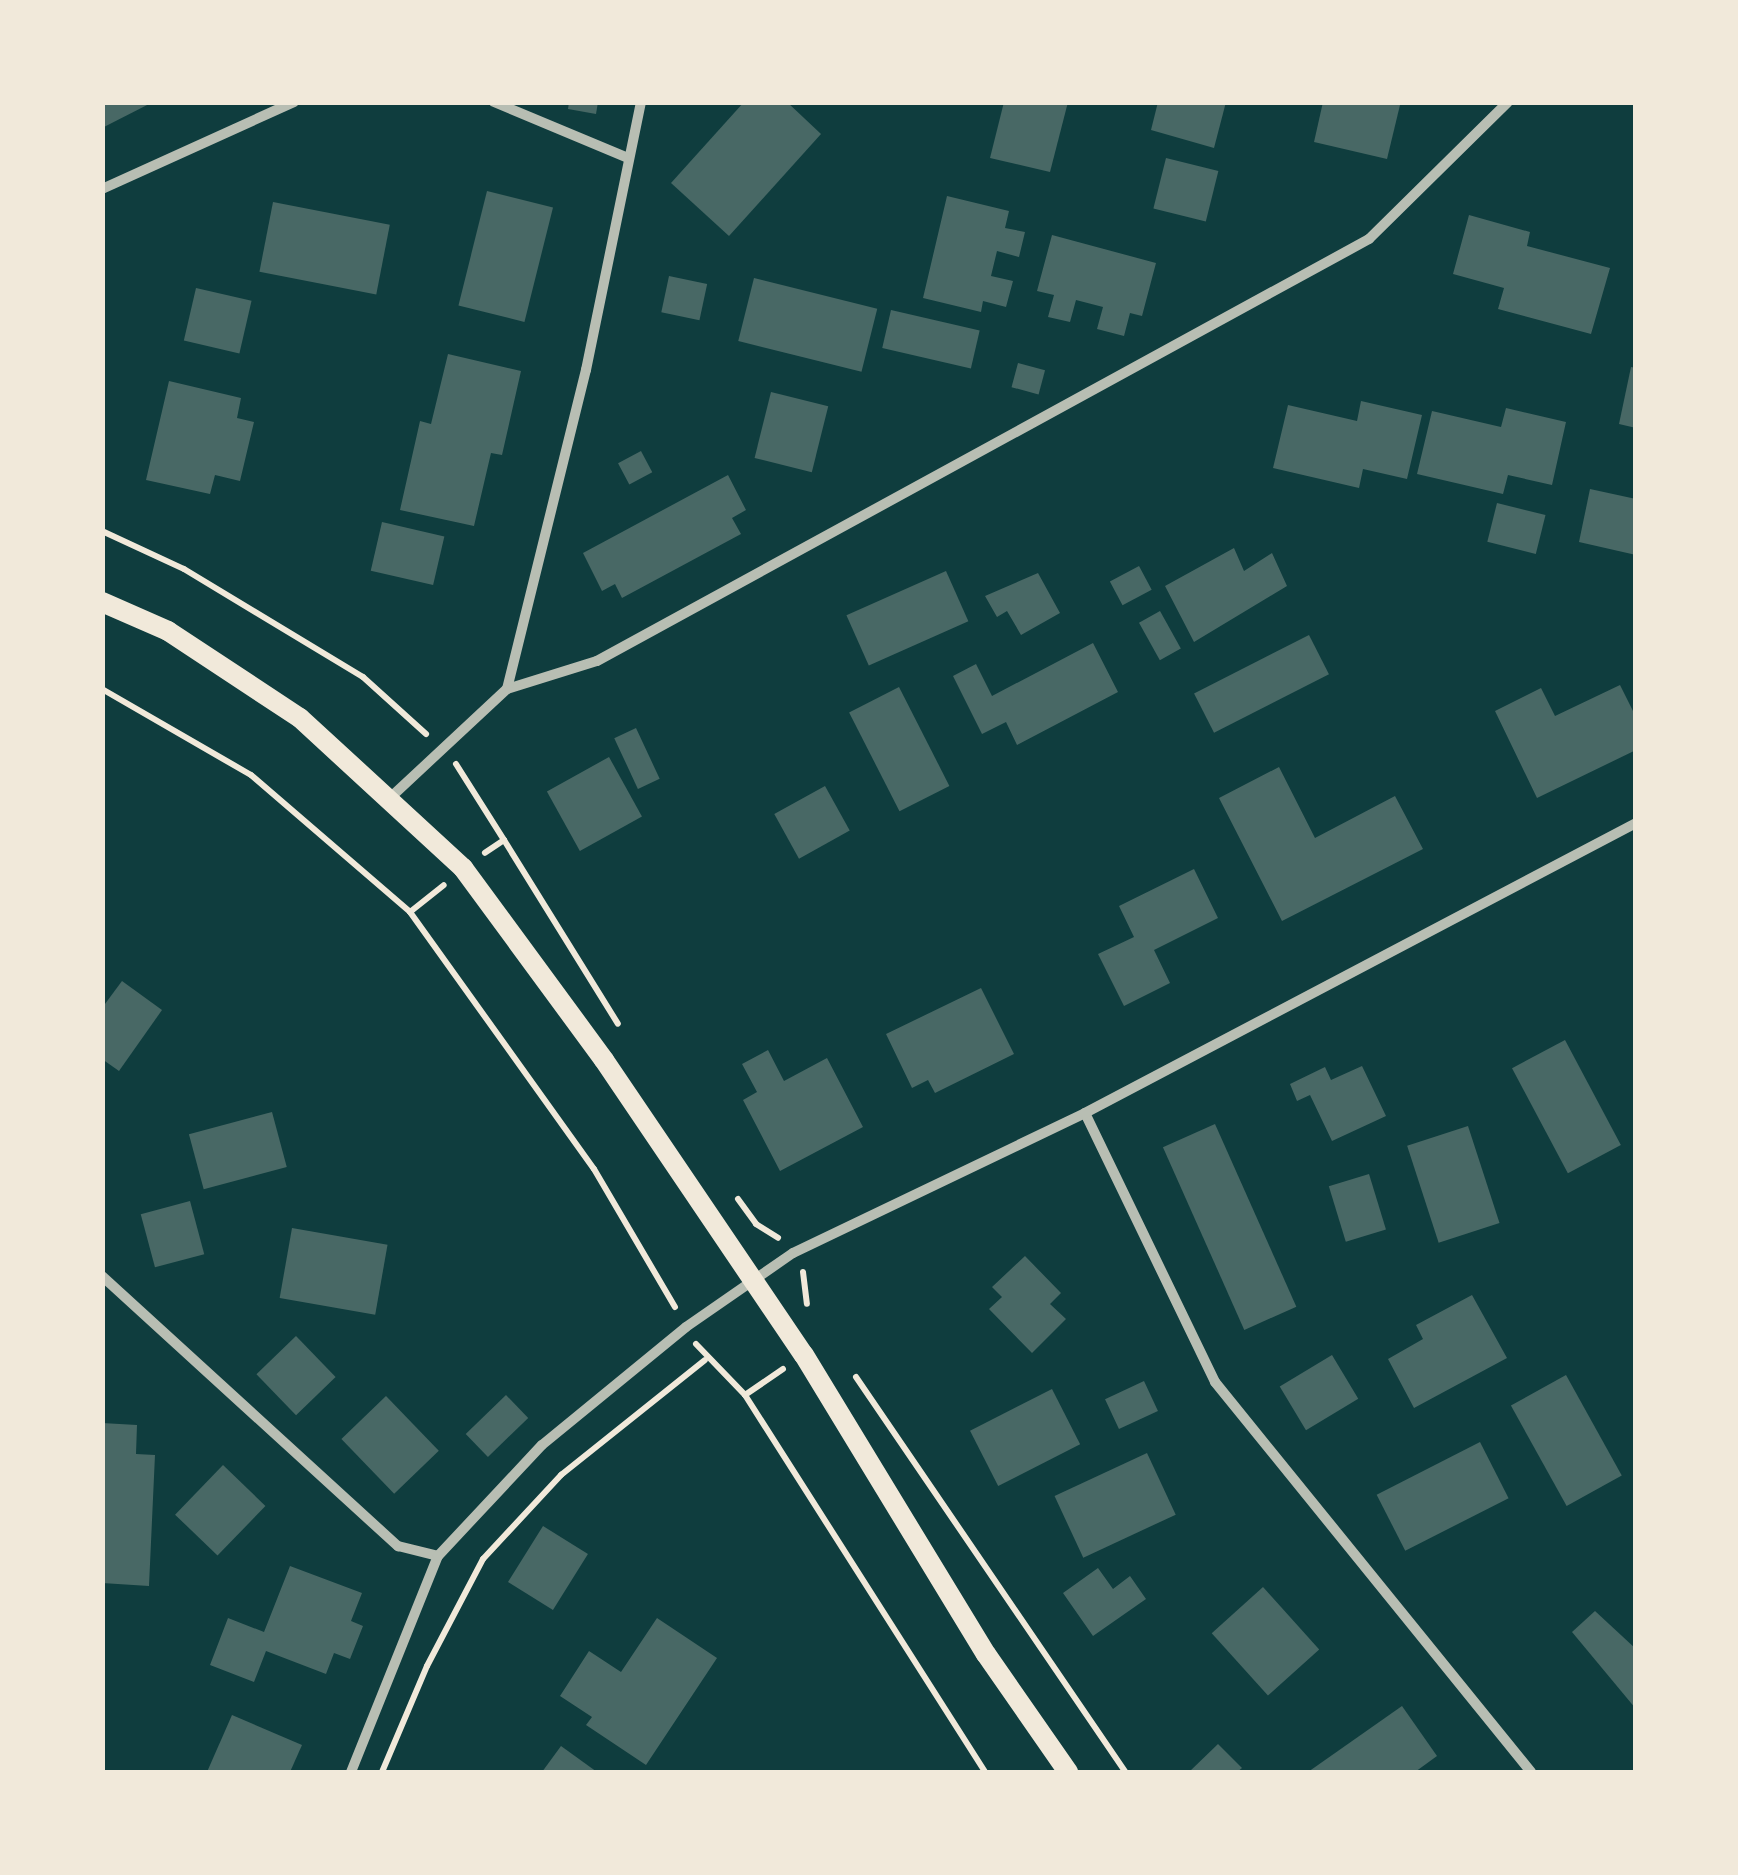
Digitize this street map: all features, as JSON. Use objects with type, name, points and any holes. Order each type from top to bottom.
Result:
[{"type":"main road","points":[[102,602],[168,631],[300,718],[391,797],[463,868],[604,1060],[749,1283],[804,1356],[986,1654],[1068,1772]]},
{"type":"street","points":[[102,189],[294,102]]},
{"type":"street","points":[[494,102],[628,158]]},
{"type":"street","points":[[507,689],[586,370],[641,102]]},
{"type":"street","points":[[391,797],[507,689],[597,660],[1369,239],[1508,102]]},
{"type":"street","points":[[351,1772],[438,1556],[542,1445],[686,1327],[793,1254],[1085,1113],[1636,824]]},
{"type":"street","points":[[1085,1113],[1215,1382],[1531,1772]]},
{"type":"street","points":[[102,1276],[398,1546],[438,1556]]},
{"type":"path","points":[[102,531],[184,569],[363,676],[442,748],[504,840],[410,912]]},
{"type":"path","points":[[102,689],[251,775],[410,912],[594,1169],[705,1360],[745,1395],[985,1772]]},
{"type":"path","points":[[382,1772],[427,1666],[483,1559],[561,1476],[705,1360]]},
{"type":"building","points":[[102,102],[153,102],[102,128]]},
{"type":"building","points":[[569,102],[598,102],[596,114],[568,109]]},
{"type":"building","points":[[744,102],[787,102],[821,134],[729,236],[671,183]]},
{"type":"building","points":[[1004,102],[1068,102],[1050,172],[990,158]]},
{"type":"building","points":[[1158,102],[1226,102],[1214,148],[1151,130]]},
{"type":"building","points":[[1323,102],[1400,105],[1387,159],[1314,142]]},
{"type":"building","points":[[1166,158],[1218,171],[1206,222],[1153,208]]},
{"type":"building","points":[[487,191],[553,207],[524,322],[458,305]]},
{"type":"building","points":[[947,196],[1009,211],[1005,228],[1025,232],[1019,257],[997,251],[991,276],[1013,281],[1006,307],[983,301],[981,312],[923,298]]},
{"type":"building","points":[[273,202],[390,225],[376,294],[259,272]]},
{"type":"building","points":[[1469,215],[1530,232],[1527,246],[1610,268],[1591,334],[1498,309],[1504,288],[1453,274]]},
{"type":"building","points":[[1052,235],[1156,263],[1142,316],[1130,313],[1124,336],[1097,329],[1103,307],[1076,300],[1070,322],[1048,317],[1054,295],[1037,291]]},
{"type":"building","points":[[669,276],[707,284],[699,320],[661,312]]},
{"type":"building","points":[[754,278],[877,309],[862,372],[738,341]]},
{"type":"building","points":[[196,288],[252,301],[239,353],[184,341]]},
{"type":"building","points":[[891,310],[980,330],[971,368],[882,348]]},
{"type":"building","points":[[448,354],[521,371],[502,455],[491,453],[474,526],[400,510],[420,421],[431,424]]},
{"type":"building","points":[[1018,363],[1045,370],[1039,394],[1012,387]]},
{"type":"building","points":[[1631,367],[1636,368],[1636,428],[1619,424]]},
{"type":"building","points":[[169,381],[241,398],[237,418],[254,422],[240,481],[215,475],[210,494],[146,480]]},
{"type":"building","points":[[771,392],[828,406],[812,472],[755,458]]},
{"type":"building","points":[[1361,401],[1422,415],[1407,479],[1363,469],[1359,488],[1273,468],[1288,405],[1357,421]]},
{"type":"building","points":[[1506,408],[1566,422],[1552,485],[1508,475],[1503,494],[1417,474],[1432,411],[1501,427]]},
{"type":"building","points":[[641,451],[652,472],[629,484],[618,463]]},
{"type":"building","points":[[728,475],[746,510],[732,518],[741,534],[622,598],[615,584],[602,591],[583,553]]},
{"type":"building","points":[[1590,489],[1636,499],[1636,555],[1579,542]]},
{"type":"building","points":[[1497,503],[1546,515],[1536,554],[1487,542]]},
{"type":"building","points":[[382,522],[444,536],[433,585],[371,571]]},
{"type":"building","points":[[1234,548],[1244,571],[1272,553],[1287,586],[1194,642],[1165,586]]},
{"type":"building","points":[[1139,566],[1152,590],[1123,605],[1110,581]]},
{"type":"building","points":[[946,571],[968,621],[869,666],[846,615]]},
{"type":"building","points":[[1038,573],[1060,613],[1021,635],[1007,611],[997,617],[985,596]]},
{"type":"building","points":[[1160,611],[1181,649],[1160,660],[1139,623]]},
{"type":"building","points":[[1309,635],[1329,674],[1214,733],[1194,694]]},
{"type":"building","points":[[1093,643],[1118,692],[1017,745],[1006,722],[982,734],[953,676],[976,664],[992,696]]},
{"type":"building","points":[[1620,685],[1636,717],[1636,750],[1537,798],[1495,711],[1541,688],[1555,716]]},
{"type":"building","points":[[899,687],[949,786],[899,811],[849,712]]},
{"type":"building","points":[[636,728],[660,779],[638,789],[614,738]]},
{"type":"building","points":[[609,757],[642,816],[580,851],[547,791]]},
{"type":"building","points":[[1279,767],[1315,838],[1395,796],[1423,849],[1282,921],[1219,798]]},
{"type":"building","points":[[825,786],[850,831],[799,859],[774,814]]},
{"type":"building","points":[[1194,869],[1218,918],[1154,950],[1170,983],[1124,1006],[1098,954],[1134,937],[1119,906]]},
{"type":"building","points":[[122,981],[162,1010],[119,1071],[102,1059],[102,1008]]},
{"type":"building","points":[[981,988],[1014,1054],[935,1093],[928,1080],[912,1088],[886,1034]]},
{"type":"building","points":[[1565,1040],[1621,1145],[1568,1173],[1512,1068]]},
{"type":"building","points":[[768,1050],[784,1081],[827,1058],[863,1127],[780,1171],[743,1100],[757,1092],[742,1064]]},
{"type":"building","points":[[1362,1066],[1386,1116],[1332,1141],[1310,1095],[1297,1101],[1290,1084],[1325,1067],[1331,1080]]},
{"type":"building","points":[[272,1112],[287,1167],[204,1189],[189,1134]]},
{"type":"building","points":[[1215,1124],[1296,1307],[1244,1330],[1163,1147]]},
{"type":"building","points":[[1468,1126],[1500,1223],[1439,1243],[1407,1146]]},
{"type":"building","points":[[1369,1174],[1386,1229],[1346,1242],[1329,1186]]},
{"type":"building","points":[[190,1201],[204,1254],[155,1267],[141,1214]]},
{"type":"building","points":[[292,1228],[388,1245],[375,1315],[280,1298]]},
{"type":"building","points":[[1025,1256],[1061,1293],[1050,1304],[1066,1319],[1032,1353],[989,1309],[1002,1297],[992,1287]]},
{"type":"building","points":[[1472,1295],[1507,1358],[1414,1408],[1388,1359],[1423,1339],[1416,1325]]},
{"type":"building","points":[[296,1336],[336,1377],[296,1415],[256,1374]]},
{"type":"building","points":[[1332,1355],[1358,1399],[1306,1430],[1280,1386]]},
{"type":"building","points":[[1566,1375],[1622,1476],[1567,1506],[1511,1406]]},
{"type":"building","points":[[1144,1381],[1158,1411],[1119,1429],[1105,1399]]},
{"type":"building","points":[[1052,1389],[1080,1444],[998,1486],[970,1431]]},
{"type":"building","points":[[506,1395],[528,1418],[488,1457],[466,1434]]},
{"type":"building","points":[[386,1396],[439,1451],[394,1494],[341,1439]]},
{"type":"building","points":[[102,1423],[137,1425],[136,1454],[155,1455],[149,1586],[102,1583]]},
{"type":"building","points":[[1480,1442],[1509,1498],[1405,1551],[1377,1495]]},
{"type":"building","points":[[1147,1453],[1176,1515],[1083,1558],[1055,1496]]},
{"type":"building","points":[[223,1465],[265,1506],[218,1556],[175,1515]]},
{"type":"building","points":[[543,1526],[588,1554],[553,1610],[508,1582]]},
{"type":"building","points":[[290,1566],[362,1593],[351,1621],[363,1626],[350,1659],[334,1653],[326,1674],[266,1651],[254,1682],[210,1665],[228,1618],[264,1632]]},
{"type":"building","points":[[1098,1568],[1113,1589],[1130,1576],[1146,1599],[1093,1636],[1063,1593]]},
{"type":"building","points":[[1263,1587],[1319,1649],[1268,1696],[1212,1633]]},
{"type":"building","points":[[1595,1611],[1636,1649],[1636,1709],[1572,1632]]},
{"type":"building","points":[[657,1618],[717,1658],[646,1765],[586,1725],[592,1717],[560,1696],[589,1651],[621,1672]]},
{"type":"building","points":[[1402,1706],[1437,1756],[1415,1772],[1308,1772]]},
{"type":"building","points":[[232,1715],[302,1745],[290,1772],[207,1772]]},
{"type":"building","points":[[1218,1744],[1242,1768],[1237,1772],[1189,1772]]},
{"type":"building","points":[[561,1746],[597,1772],[542,1772]]}]
